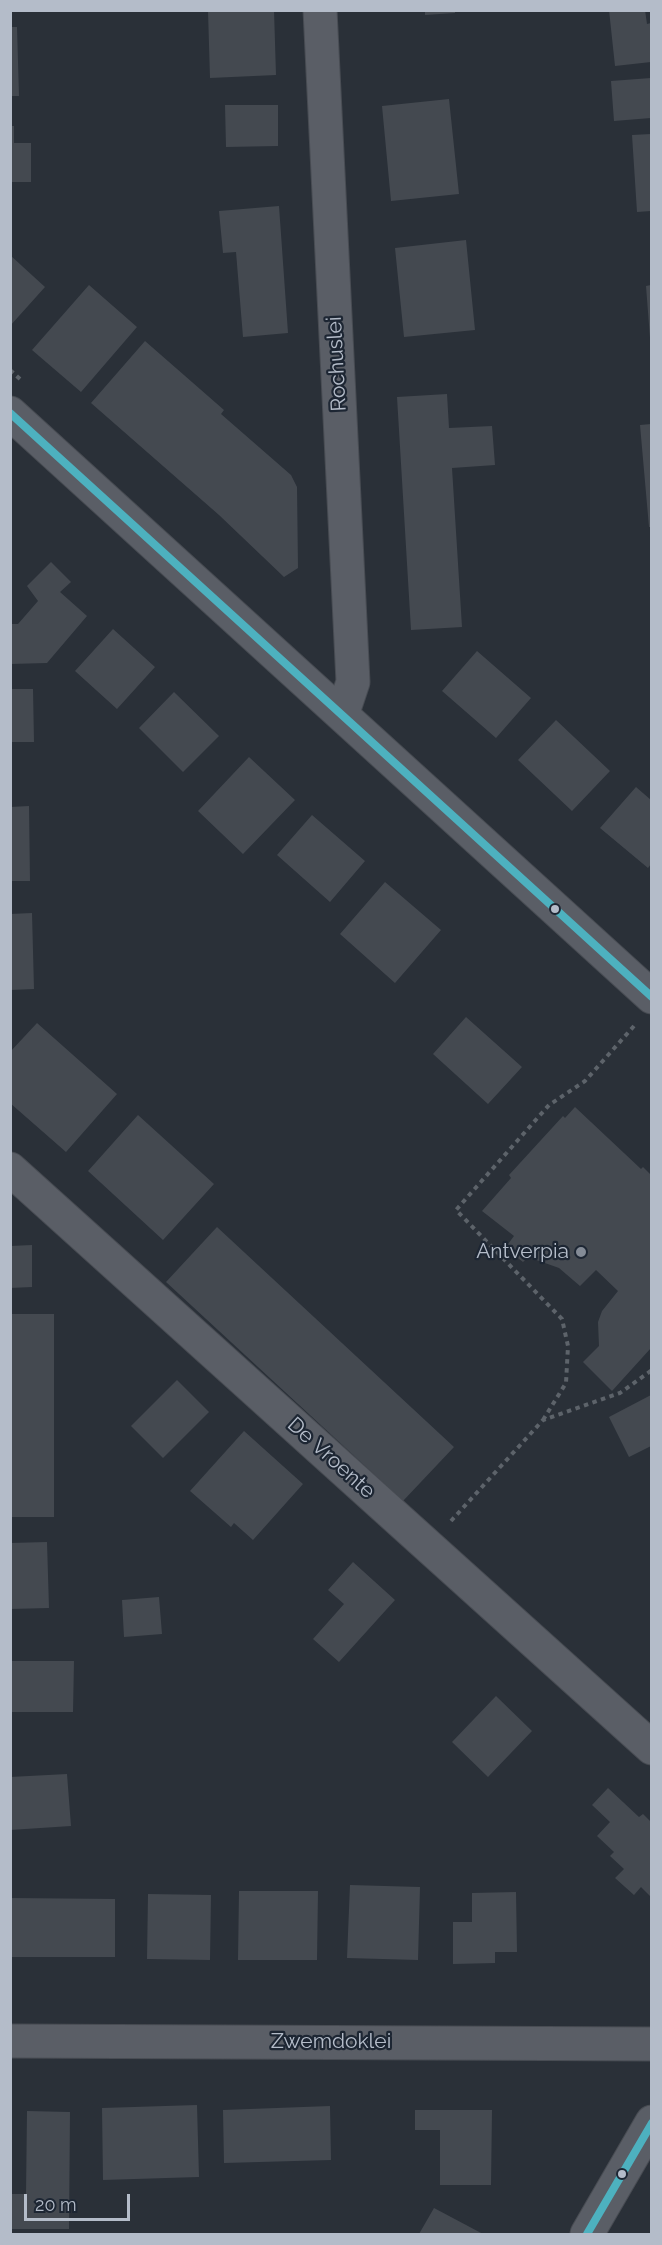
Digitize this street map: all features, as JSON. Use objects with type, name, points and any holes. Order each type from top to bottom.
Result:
[{"type":"street","name":"Rochuslei","points":[[320,10],[353,682],[342,715]]},
{"type":"street","points":[[10,413],[342,715],[646,1008]]},
{"type":"street","name":"De Vroente","points":[[10,1169],[651,1748]]},
{"type":"street","name":"Zwemdoklei","points":[[10,2041],[651,2044]]},
{"type":"street","points":[[587,2235],[651,2122]]},
{"type":"path","points":[[428,1545],[543,1420],[566,1383],[568,1346],[562,1319],[456,1210],[549,1105],[585,1081],[646,1008]]},
{"type":"path","points":[[543,1420],[620,1393],[651,1370]]},
{"type":"building","points":[[274,10],[276,75],[210,78],[208,11]]},
{"type":"building","points":[[425,10],[455,10],[455,13],[425,15]]},
{"type":"building","points":[[609,10],[645,10],[647,24],[651,23],[651,62],[615,66]]},
{"type":"building","points":[[10,27],[17,27],[19,96],[10,96]]},
{"type":"building","points":[[651,78],[651,118],[614,121],[611,81]]},
{"type":"building","points":[[449,99],[459,194],[391,201],[382,106]]},
{"type":"building","points":[[225,105],[278,105],[278,146],[226,147]]},
{"type":"building","points":[[10,126],[14,126],[14,143],[31,143],[31,182],[10,182]]},
{"type":"building","points":[[651,134],[651,211],[637,212],[632,135]]},
{"type":"building","points":[[279,206],[288,333],[243,337],[236,252],[223,253],[219,211]]},
{"type":"building","points":[[466,240],[475,330],[404,337],[395,248]]},
{"type":"building","points":[[10,255],[45,287],[10,326]]},
{"type":"building","points":[[89,285],[137,327],[81,392],[32,350]]},
{"type":"building","points":[[651,285],[651,338],[650,338],[646,286]]},
{"type":"building","points":[[145,341],[224,410],[221,414],[291,475],[297,487],[298,568],[284,577],[219,515],[91,403]]},
{"type":"building","points":[[447,394],[449,428],[492,426],[495,465],[452,468],[462,627],[411,630],[397,397]]},
{"type":"building","points":[[651,424],[651,527],[649,527],[640,425]]},
{"type":"building","points":[[51,562],[71,582],[60,592],[87,616],[47,663],[10,664],[10,624],[18,624],[38,601],[27,586]]},
{"type":"building","points":[[113,629],[155,667],[117,709],[75,671]]},
{"type":"building","points":[[477,651],[531,698],[496,738],[442,691]]},
{"type":"building","points":[[10,689],[33,689],[34,742],[10,742]]},
{"type":"building","points":[[174,692],[219,736],[183,772],[139,728]]},
{"type":"building","points":[[556,720],[610,771],[572,811],[518,760]]},
{"type":"building","points":[[249,757],[295,800],[243,854],[198,811]]},
{"type":"building","points":[[636,787],[651,800],[651,864],[648,868],[600,828]]},
{"type":"building","points":[[29,806],[30,881],[10,881],[10,807]]},
{"type":"building","points":[[312,815],[365,861],[330,902],[277,855]]},
{"type":"building","points":[[385,882],[441,930],[395,983],[340,934]]},
{"type":"building","points":[[32,913],[34,989],[10,990],[10,914]]},
{"type":"building","points":[[466,1017],[522,1067],[488,1104],[433,1054]]},
{"type":"building","points":[[37,1023],[117,1094],[66,1152],[10,1103],[10,1052]]},
{"type":"building","name":"Antverpia","points":[[575,1107],[641,1169],[643,1167],[651,1175],[651,1348],[612,1391],[583,1362],[599,1346],[598,1322],[602,1311],[618,1291],[596,1270],[580,1286],[559,1268],[528,1257],[523,1262],[505,1248],[514,1236],[482,1211],[511,1178],[509,1175],[563,1116],[565,1118]]},
{"type":"building","points":[[138,1115],[214,1184],[163,1240],[88,1171]]},
{"type":"building","points":[[217,1227],[454,1447],[403,1501],[166,1282]]},
{"type":"building","points":[[32,1245],[32,1287],[10,1288],[10,1246]]},
{"type":"building","points":[[10,1314],[54,1314],[54,1517],[10,1517]]},
{"type":"building","points":[[177,1380],[209,1412],[163,1458],[131,1426]]},
{"type":"building","points":[[651,1395],[651,1446],[629,1457],[609,1417]]},
{"type":"building","points":[[244,1431],[303,1484],[253,1540],[234,1523],[231,1527],[190,1491]]},
{"type":"building","points":[[47,1542],[49,1608],[10,1609],[10,1543]]},
{"type":"building","points":[[353,1562],[395,1600],[339,1662],[313,1639],[344,1604],[328,1590]]},
{"type":"building","points":[[159,1597],[162,1634],[124,1637],[122,1600]]},
{"type":"building","points":[[10,1661],[74,1661],[73,1712],[10,1712]]},
{"type":"building","points":[[496,1696],[532,1731],[488,1777],[452,1742]]},
{"type":"building","points":[[67,1774],[71,1826],[10,1830],[10,1777]]},
{"type":"building","points":[[608,1788],[639,1817],[643,1814],[651,1822],[651,1897],[641,1887],[634,1895],[615,1878],[624,1869],[610,1856],[614,1852],[597,1836],[610,1822],[592,1805]]},
{"type":"building","points":[[350,1885],[420,1887],[418,1960],[347,1958]]},
{"type":"building","points":[[239,1891],[318,1891],[317,1960],[238,1960]]},
{"type":"building","points":[[516,1892],[517,1952],[495,1952],[495,1963],[453,1964],[453,1922],[472,1922],[472,1893]]},
{"type":"building","points":[[148,1894],[211,1895],[210,1960],[147,1959]]},
{"type":"building","points":[[10,1898],[115,1899],[115,1957],[10,1957]]},
{"type":"building","points":[[197,2105],[199,2177],[103,2180],[102,2108]]},
{"type":"building","points":[[330,2106],[331,2160],[224,2163],[223,2110]]},
{"type":"building","points":[[415,2110],[492,2110],[491,2185],[440,2185],[440,2130],[415,2130]]},
{"type":"building","points":[[27,2111],[70,2112],[69,2229],[10,2229],[10,2194],[26,2194]]},
{"type":"building","points":[[434,2208],[483,2234],[419,2234]]},
{"type":"transit line","points":[[10,413],[652,997]]},
{"type":"transit line","points":[[587,2234],[652,2123]]},
{"type":"place","name":"Antverpia","points":[[581,1252]]}]
